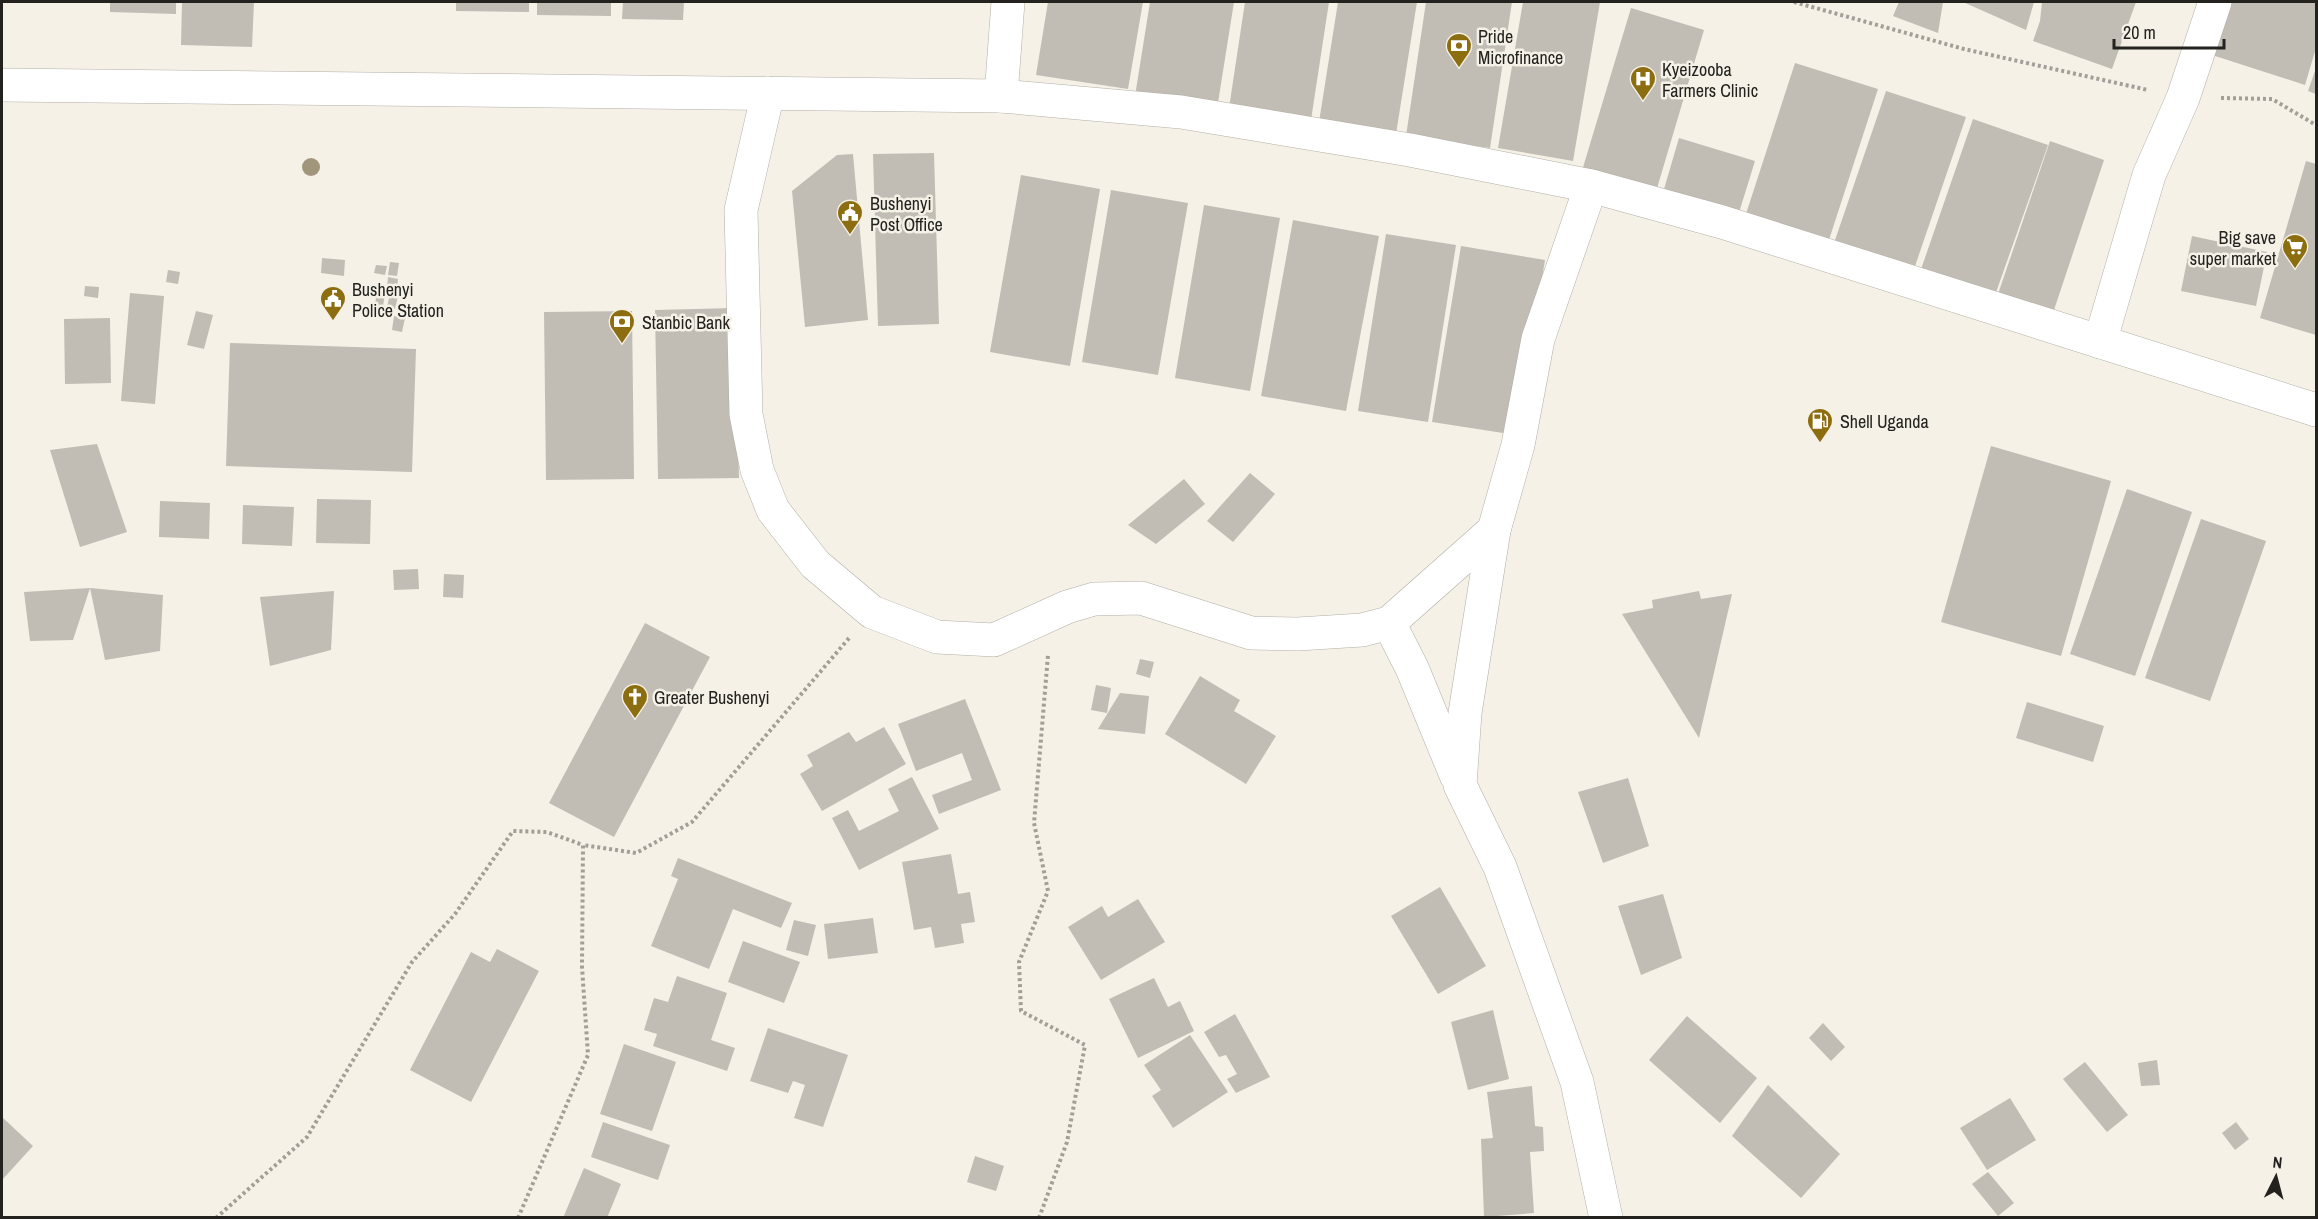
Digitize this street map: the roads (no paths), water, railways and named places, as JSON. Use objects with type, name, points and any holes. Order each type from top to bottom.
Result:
[{"type":"street","points":[[1001,96],[1008,2]]},
{"type":"street","points":[[2100,342],[2149,175],[2183,98],[2215,2]]},
{"type":"street","points":[[2,85],[1001,96],[1181,112],[1410,150],[1591,186],[1722,222],[2316,410]]},
{"type":"street","points":[[768,93],[741,210],[746,414],[754,459],[773,510],[814,564],[872,612],[937,637],[994,639],[1094,598],[1142,597],[1251,633],[1298,634],[1362,630],[1389,623],[1494,530]]},
{"type":"street","points":[[1460,785],[1465,713],[1494,530],[1518,445],[1538,339],[1591,186]]},
{"type":"street","points":[[1389,623],[1440,730],[1460,785],[1500,867],[1576,1082],[1605,1218]]},
{"type":"place","name":"Pride Microfinance","points":[[1459,69]]},
{"type":"place","name":"Kyeizooba Farmers Clinic","points":[[1643,102]]},
{"type":"place","name":"Bushenyi Post Office","points":[[850,236]]},
{"type":"place","name":"Big save super market","points":[[2295,270]]},
{"type":"place","name":"Bushenyi Police Station","points":[[333,322]]},
{"type":"place","name":"Stanbic Bank","points":[[622,345]]},
{"type":"place","name":"Shell Uganda","points":[[1820,444]]},
{"type":"place","name":"Greater Bushenyi","points":[[635,720]]}]
